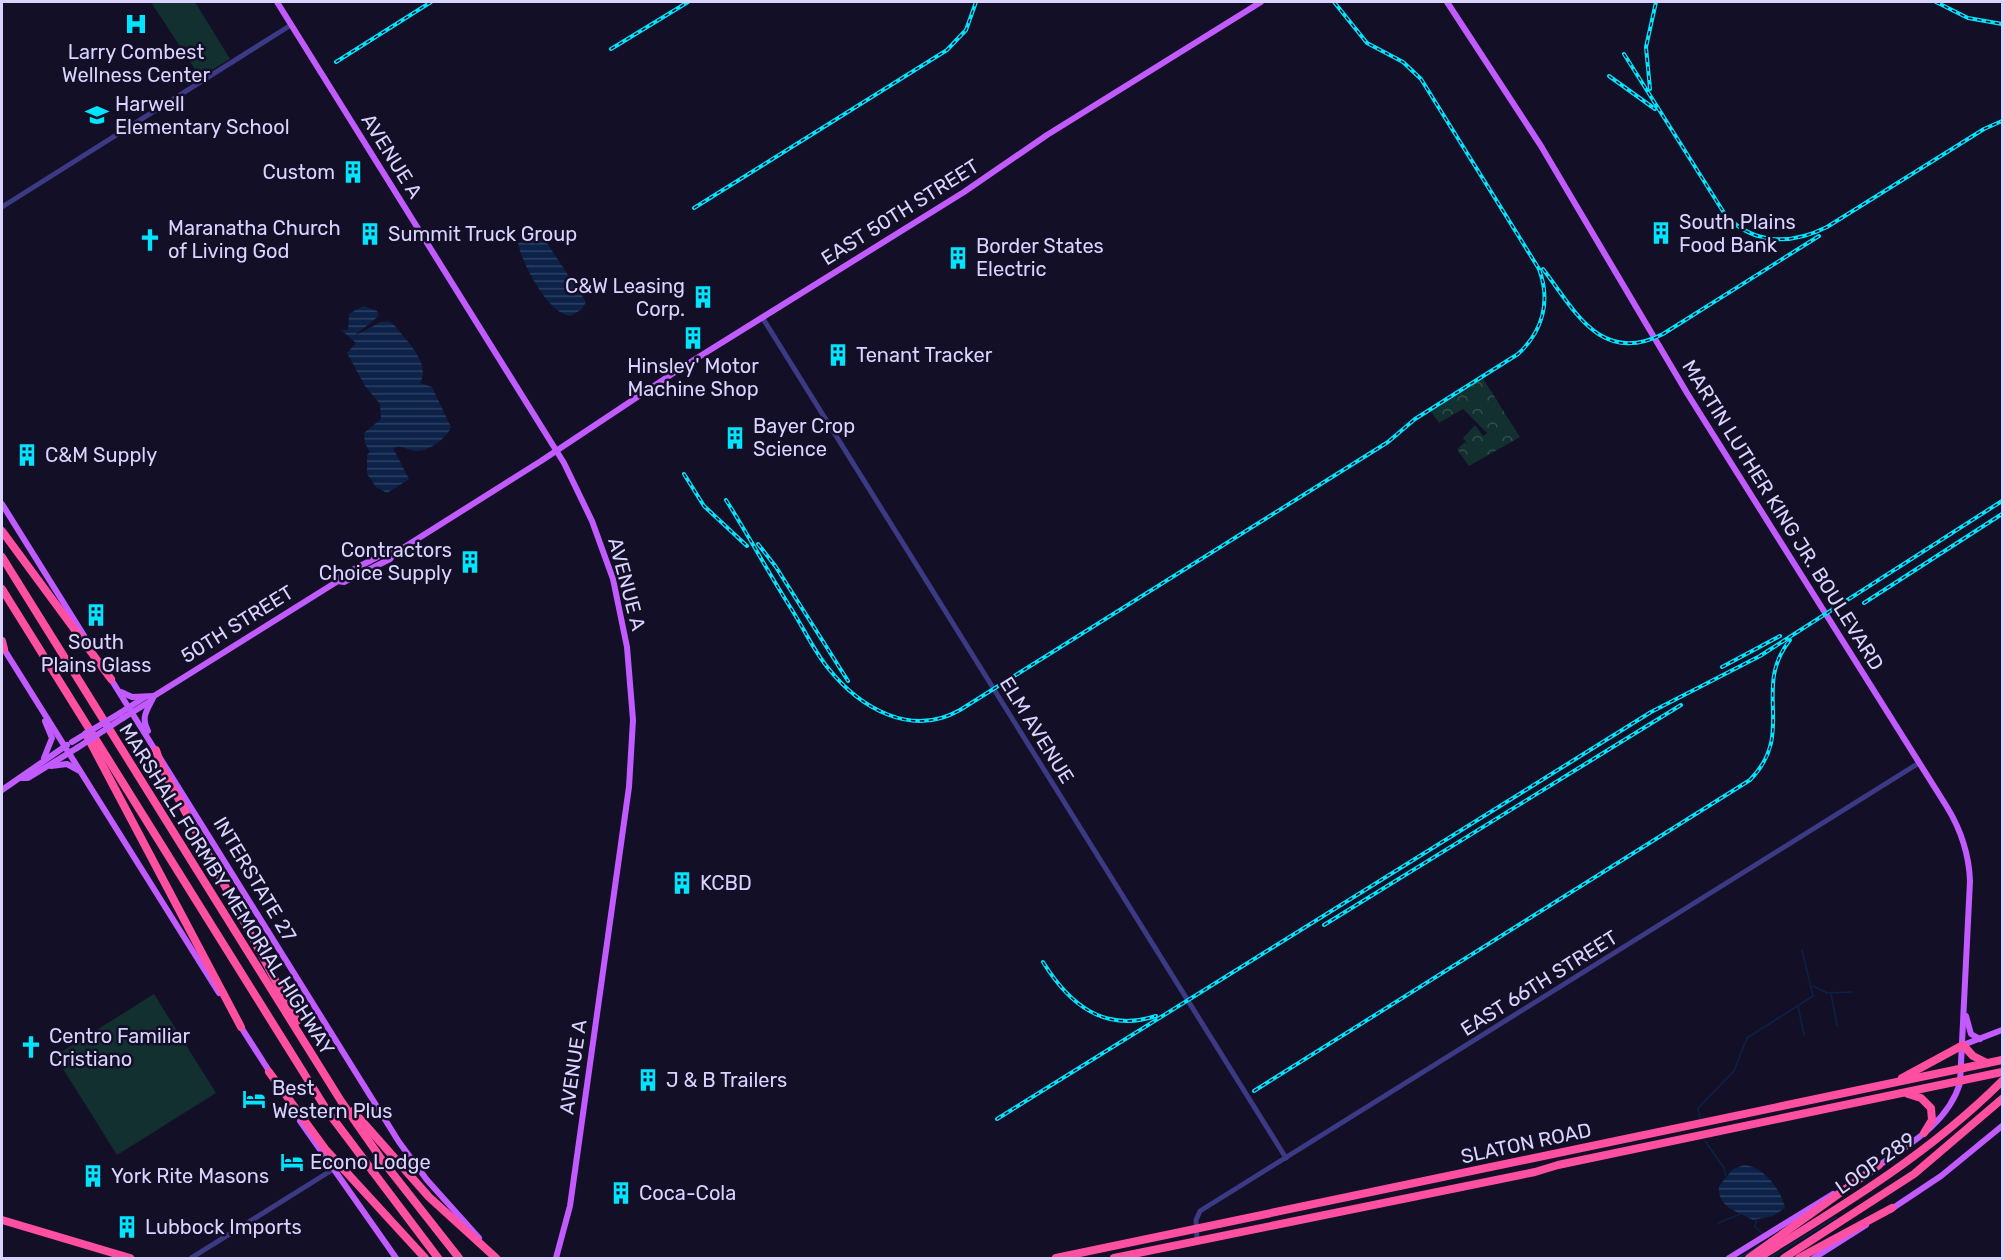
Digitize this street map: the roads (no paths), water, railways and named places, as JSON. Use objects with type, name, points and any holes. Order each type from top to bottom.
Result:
[{"type":"highway","points":[[2,531],[111,679]]},
{"type":"highway","name":"MARSHALL FORMBY MEMORIAL HIGHWAY","points":[[2,557],[322,1073],[382,1160],[459,1258]]},
{"type":"highway","name":"MARSHALL FORMBY MEMORIAL HIGHWAY","points":[[2,589],[328,1112],[438,1258]]},
{"type":"highway","points":[[55,674],[241,1027]]},
{"type":"highway","points":[[155,748],[161,766],[322,1073]]},
{"type":"highway","points":[[1893,1083],[1963,1045],[1973,1056],[1987,1063]]},
{"type":"highway","name":"SLATON ROAD","points":[[1056,1258],[2002,1060]]},
{"type":"highway","points":[[270,1072],[326,1150],[425,1258]]},
{"type":"highway","name":"SLATON ROAD","points":[[1118,1258],[1197,1240],[1322,1217],[2002,1072]]},
{"type":"highway","name":"LOOP 289","points":[[1758,1258],[1902,1166],[1953,1126],[2001,1083]]},
{"type":"highway","points":[[331,1086],[429,1197],[497,1258]]},
{"type":"highway","points":[[1903,1093],[1921,1098],[1931,1108],[1932,1120],[1924,1133]]},
{"type":"highway","points":[[1834,1095],[1837,1107]]},
{"type":"highway","name":"LOOP 289","points":[[1784,1258],[1914,1174],[2002,1099]]},
{"type":"highway","points":[[1749,1258],[1879,1165]]},
{"type":"highway","points":[[1320,1202],[1322,1217]]},
{"type":"highway","points":[[1799,1258],[1892,1209]]},
{"type":"highway","points":[[2,1220],[130,1258]]},
{"type":"main road","name":"AVENUE A","points":[[277,2],[557,451],[585,505],[613,579],[628,655],[633,720],[626,811],[570,1206],[556,1257]]},
{"type":"main road","name":"EAST 50TH STREET","points":[[557,451],[654,385],[1261,2]]},
{"type":"main road","name":"MARTIN LUTHER KING JR. BOULEVARD","points":[[1447,2],[1541,146],[1687,393],[1955,821],[1968,861],[1970,881],[1962,1068],[1960,1081],[1948,1109],[1924,1133],[1879,1165],[1730,1258]]},
{"type":"main road","name":"50TH STREET","points":[[22,778],[28,778],[74,745],[338,581],[344,582],[390,559],[395,553],[557,451]]},
{"type":"main road","name":"INTERSTATE 27","points":[[2,504],[400,1143],[441,1197],[497,1258]]},
{"type":"main road","points":[[2,645],[332,1170],[396,1258]]},
{"type":"main road","points":[[118,690],[130,696],[151,697],[144,721],[155,748]]},
{"type":"main road","points":[[35,766],[47,754],[52,738],[38,704]]},
{"type":"main road","name":"50TH STREET","points":[[2,790],[22,778],[35,766],[67,750]]},
{"type":"main road","points":[[47,766],[66,764],[75,768],[84,777]]},
{"type":"main road","points":[[1964,1010],[1971,1034],[1981,1039]]},
{"type":"main road","points":[[1963,1045],[2002,1030]]},
{"type":"main road","points":[[1814,1258],[1947,1172],[2002,1126]]},
{"type":"street","points":[[2,207],[291,25]]},
{"type":"street","name":"ELM AVENUE","points":[[762,317],[1286,1158]]},
{"type":"street","name":"EAST 66TH STREET","points":[[1196,1228],[1196,1216],[1200,1211],[1919,763]]},
{"type":"street","points":[[191,1258],[332,1170]]},
{"type":"street","points":[[1196,1228],[1197,1240]]},
{"type":"water","points":[[538,235],[545,240],[586,302],[582,309],[571,316],[562,313],[545,298],[530,275],[520,252],[518,243]]},
{"type":"water","points":[[363,306],[377,311],[379,316],[354,336],[381,322],[389,321],[394,325],[416,352],[423,368],[420,383],[432,387],[451,427],[441,440],[421,451],[402,447],[393,448],[409,479],[387,493],[376,487],[367,474],[367,455],[370,452],[365,443],[364,433],[381,419],[380,404],[365,386],[347,353],[356,343],[341,330],[348,330],[349,314]]},
{"type":"water","points":[[1744,1165],[1758,1170],[1771,1180],[1785,1208],[1773,1216],[1753,1220],[1735,1212],[1725,1204],[1719,1193],[1719,1186],[1733,1169]]},
{"type":"waterway","points":[[1700,1118],[1698,1108],[1734,1071],[1747,1038],[1813,996],[1802,950]]},
{"type":"waterway","points":[[1813,986],[1827,993],[1852,992]]},
{"type":"waterway","points":[[1831,994],[1837,1026]]},
{"type":"waterway","points":[[1798,1006],[1804,1035]]},
{"type":"waterway","points":[[1705,1141],[1724,1168],[1726,1176]]},
{"type":"waterway","points":[[1718,1223],[1741,1214]]},
{"type":"waterway","points":[[1770,1258],[1836,1217]]},
{"type":"waterway","points":[[1757,1219],[1755,1227],[1762,1233]]},
{"type":"waterway","points":[[1739,1258],[1764,1243]]},
{"type":"railway","points":[[336,62],[431,2]]},
{"type":"railway","points":[[611,49],[688,2]]},
{"type":"railway","points":[[694,208],[947,50],[966,30],[976,2]]},
{"type":"railway","points":[[726,500],[818,654],[841,682],[871,706],[888,714],[905,720],[923,721],[942,718],[960,710],[1388,442],[1415,419],[1518,354],[1534,336],[1542,315],[1544,293],[1539,269],[1421,79],[1403,62],[1367,43],[1334,2]]},
{"type":"railway","points":[[1650,89],[1646,47],[1656,2]]},
{"type":"railway","points":[[1936,2],[1968,18],[2002,24]]},
{"type":"railway","points":[[1624,54],[1726,216],[1737,226],[1761,237],[1787,239],[1814,233],[1827,227],[1984,129],[2002,121]]},
{"type":"railway","points":[[1609,76],[1655,109]]},
{"type":"railway","points":[[1543,269],[1566,301],[1591,329],[1606,338],[1622,343],[1641,342],[1663,334],[1819,236]]},
{"type":"railway","points":[[684,474],[704,506],[747,546]]},
{"type":"railway","points":[[997,1119],[1651,712],[1760,656],[2002,501]]},
{"type":"railway","points":[[1864,603],[2002,514]]},
{"type":"railway","points":[[758,544],[776,567],[848,681]]},
{"type":"railway","points":[[1722,667],[1780,636]]},
{"type":"railway","points":[[1254,1091],[1750,780],[1764,762],[1771,745],[1774,676],[1779,658],[1790,640]]},
{"type":"railway","points":[[1324,925],[1681,705]]},
{"type":"railway","points":[[1043,962],[1064,991],[1090,1011],[1120,1021],[1156,1016]]},
{"type":"place","name":"Larry Combest Wellness Center","points":[[136,24]]},
{"type":"place","name":"Harwell Elementary School","points":[[97,115]]},
{"type":"place","name":"Custom","points":[[353,172]]},
{"type":"place","name":"South Plains Food Bank","points":[[1661,233]]},
{"type":"place","name":"Summit Truck Group","points":[[370,234]]},
{"type":"place","name":"Maranatha Church of Living God","points":[[150,240]]},
{"type":"place","name":"Border States Electric","points":[[958,258]]},
{"type":"place","name":"C&W Leasing Corp.","points":[[703,297]]},
{"type":"place","name":"Hinsley' Motor Machine Shop","points":[[693,338]]},
{"type":"place","name":"Tenant Tracker","points":[[838,355]]},
{"type":"place","name":"Bayer Crop Science","points":[[735,438]]},
{"type":"place","name":"C&M Supply","points":[[27,455]]},
{"type":"place","name":"Contractors Choice Supply","points":[[470,562]]},
{"type":"place","name":"South Plains Glass","points":[[96,615]]},
{"type":"place","name":"KCBD","points":[[682,883]]},
{"type":"place","name":"Centro Familiar Cristiano","points":[[31,1047]]},
{"type":"place","name":"J & B Trailers","points":[[648,1080]]},
{"type":"place","name":"Best Western Plus","points":[[254,1099]]},
{"type":"place","name":"Econo Lodge","points":[[292,1162]]},
{"type":"place","name":"York Rite Masons","points":[[93,1176]]},
{"type":"place","name":"Coca-Cola","points":[[621,1193]]},
{"type":"place","name":"Lubbock Imports","points":[[127,1227]]}]
